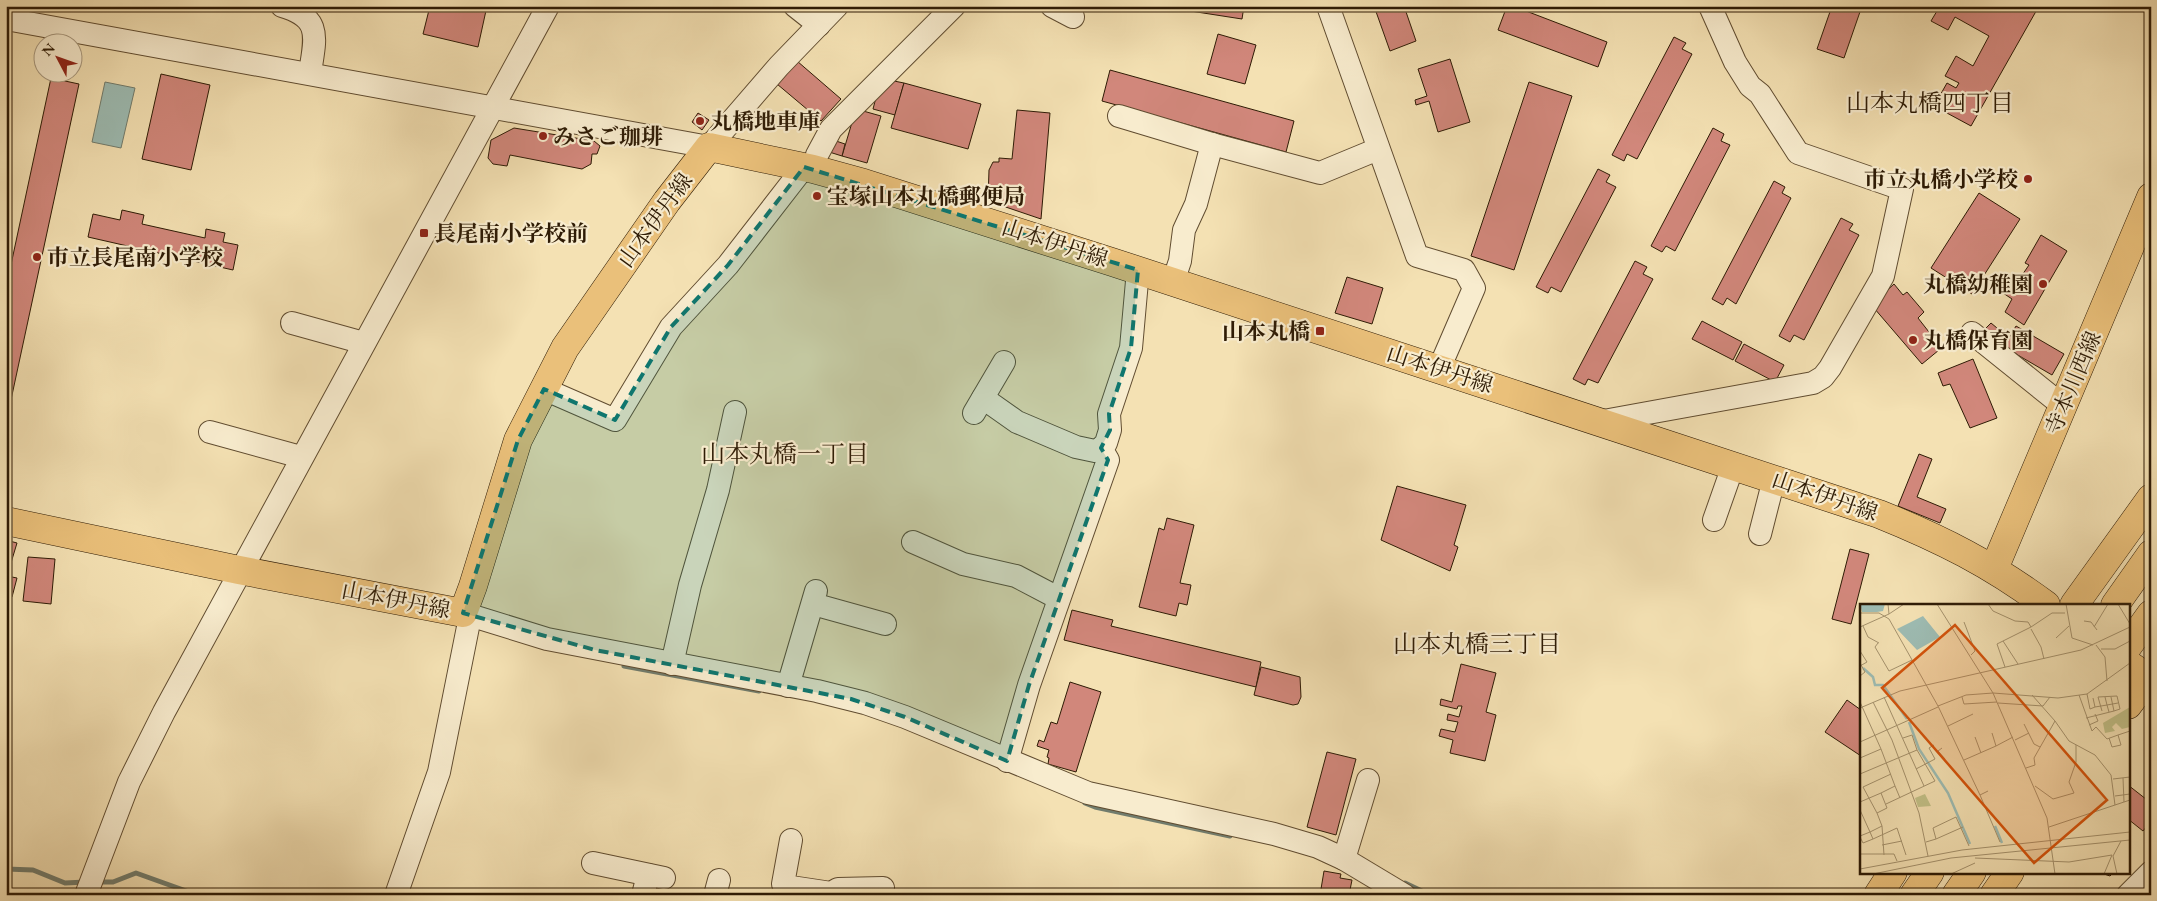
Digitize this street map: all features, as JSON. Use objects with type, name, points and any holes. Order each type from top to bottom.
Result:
[{"type":"main road","name":"山本伊丹線","points":[[6,521],[466,615],[473,586],[518,440],[544,389],[570,341],[667,201],[709,147],[809,168],[864,183],[1138,270],[1878,514],[1910,527],[1994,569],[2045,604]]},
{"type":"main road","name":"寺本川西線","points":[[1994,569],[2151,197]]},
{"type":"main road","points":[[2075,604],[2151,498]]},
{"type":"main road","points":[[2116,604],[2151,554]]},
{"type":"main road","points":[[2130,643],[2151,614]]},
{"type":"main road","points":[[2130,701],[2144,674]]},
{"type":"main road","points":[[1878,895],[1892,874]]},
{"type":"main road","points":[[1914,895],[1929,874]]},
{"type":"main road","points":[[1956,895],[1971,874]]},
{"type":"main road","points":[[1994,895],[2009,874]]},
{"type":"street","points":[[282,6],[306,16],[314,29],[310,73]]},
{"type":"street","points":[[86,895],[129,782],[164,712],[239,570],[548,6]]},
{"type":"street","points":[[795,6],[819,25]]},
{"type":"street","points":[[6,19],[709,147],[772,73],[837,6]]},
{"type":"street","points":[[544,389],[615,420],[671,327],[728,265],[809,168],[831,129],[954,6]]},
{"type":"street","points":[[1052,6],[1073,17]]},
{"type":"street","points":[[1328,6],[1417,256],[1464,270],[1474,288],[1439,369]]},
{"type":"street","points":[[1598,422],[1813,383],[1823,377],[1830,368],[1883,276],[1902,189],[1798,153],[1760,94],[1750,86],[1735,62],[1710,6]]},
{"type":"street","points":[[1119,116],[1212,144],[1320,173],[1378,149]]},
{"type":"street","points":[[1173,282],[1180,261],[1184,230],[1196,204],[1212,144]]},
{"type":"street","points":[[1004,362],[978,405],[1076,447],[1095,451],[1101,448],[1106,443],[1110,430],[1109,414],[1131,348],[1138,270]]},
{"type":"street","points":[[292,323],[364,343]]},
{"type":"street","points":[[1977,342],[2063,406]]},
{"type":"street","points":[[672,664],[690,585],[718,490],[735,412]]},
{"type":"street","points":[[210,432],[301,457]]},
{"type":"street","points":[[1007,761],[1028,685],[1108,460],[1101,448]]},
{"type":"street","points":[[1714,520],[1733,466]]},
{"type":"street","points":[[1760,534],[1774,479]]},
{"type":"street","points":[[913,542],[963,564],[1016,576],[1058,598]]},
{"type":"street","points":[[788,686],[814,597],[876,626]]},
{"type":"street","points":[[396,895],[439,772],[466,615],[548,639],[851,699],[886,710],[1088,793],[1274,834],[1318,847],[1344,859],[1404,895]]},
{"type":"street","points":[[1344,859],[1368,780]]},
{"type":"street","points":[[793,841],[783,884],[790,888],[831,894],[838,889],[883,888]]},
{"type":"street","points":[[593,863],[652,882]]},
{"type":"street","points":[[2128,895],[2151,872]]},
{"type":"highlighted area","points":[[804,167],[1138,270],[1131,348],[1109,414],[1110,430],[1101,448],[1108,460],[1029,685],[1007,761],[905,717],[851,699],[595,650],[463,613],[518,440],[544,389],[615,420],[671,327],[728,265]]},
{"type":"water","points":[[105,82],[135,88],[121,148],[92,142]]},
{"type":"building","points":[[430,6],[487,6],[478,47],[423,34]]},
{"type":"building","points":[[1158,6],[1244,6],[1242,19]]},
{"type":"building","points":[[1374,6],[1404,6],[1416,41],[1390,51]]},
{"type":"building","points":[[1507,6],[1513,6],[1607,42],[1598,67],[1498,30]]},
{"type":"building","points":[[1832,6],[1862,6],[1844,58],[1817,49]]},
{"type":"building","points":[[1940,6],[1995,6],[2004,11],[2007,6],[2039,6],[1971,126],[1934,106],[1947,83],[1956,88],[1959,83],[1945,76],[1956,56],[1973,66],[1989,36],[1955,17],[1948,30],[1931,21]]},
{"type":"building","points":[[1218,34],[1256,45],[1245,84],[1207,74]]},
{"type":"building","points":[[1674,37],[1686,43],[1682,49],[1692,54],[1637,159],[1627,154],[1624,161],[1612,155]]},
{"type":"building","points":[[1450,59],[1470,122],[1438,132],[1429,101],[1416,105],[1415,100],[1427,96],[1418,69]]},
{"type":"building","points":[[797,61],[841,99],[821,121],[777,84]]},
{"type":"building","points":[[1110,70],[1294,121],[1286,152],[1102,101]]},
{"type":"building","points":[[161,74],[210,85],[191,170],[142,159]]},
{"type":"building","points":[[889,80],[904,83],[895,115],[873,109],[878,90]]},
{"type":"building","points":[[50,82],[79,84],[6,423],[6,288]]},
{"type":"building","points":[[1529,82],[1572,96],[1514,270],[1471,256]]},
{"type":"building","points":[[904,83],[981,104],[968,149],[891,128]]},
{"type":"building","points":[[856,109],[881,116],[867,163],[842,156]]},
{"type":"building","points":[[1017,110],[1050,113],[1041,219],[988,201],[989,170],[993,162],[999,162],[999,158],[1012,159]]},
{"type":"building","name":"丸橋地車庫","points":[[698,113],[709,120],[702,130],[692,122]]},
{"type":"building","points":[[514,128],[594,141],[600,146],[597,154],[592,154],[591,164],[582,169],[510,155],[507,166],[493,164],[488,158],[491,140]]},
{"type":"building","points":[[1713,128],[1724,134],[1721,141],[1730,145],[1675,251],[1666,246],[1662,252],[1651,246]]},
{"type":"building","points":[[830,139],[845,144],[842,156],[826,151]]},
{"type":"building","points":[[1598,169],[1610,175],[1606,182],[1616,187],[1561,292],[1551,287],[1548,293],[1536,287]]},
{"type":"building","points":[[1774,181],[1785,187],[1782,193],[1791,198],[1736,304],[1727,298],[1723,305],[1712,299]]},
{"type":"building","points":[[1979,193],[2020,219],[1972,294],[1931,268]]},
{"type":"building","points":[[122,210],[144,215],[142,224],[205,238],[206,229],[225,233],[223,242],[238,245],[233,270],[88,237],[93,214],[120,220]]},
{"type":"building","points":[[1841,218],[1853,224],[1849,230],[1859,235],[1804,340],[1794,335],[1790,342],[1779,336]]},
{"type":"building","points":[[2041,235],[2067,251],[2024,325],[2005,312],[2012,299],[2003,293],[2011,282],[2016,284],[2029,265],[2025,263]]},
{"type":"building","points":[[1635,261],[1647,267],[1643,274],[1653,279],[1598,383],[1588,379],[1585,385],[1573,379]]},
{"type":"building","points":[[1347,277],[1383,288],[1372,324],[1335,313]]},
{"type":"building","points":[[1894,284],[1903,295],[1907,292],[1924,312],[1918,318],[1936,341],[1939,350],[1922,364],[1874,308],[1880,297]]},
{"type":"building","points":[[1702,321],[1742,342],[1733,360],[1692,339]]},
{"type":"building","points":[[1991,323],[2003,333],[1997,339],[1985,329]]},
{"type":"building","points":[[2016,326],[2064,354],[2052,375],[2004,347]]},
{"type":"building","points":[[1744,344],[1784,365],[1775,382],[1735,361]]},
{"type":"building","points":[[1973,359],[1997,418],[1970,428],[1950,384],[1943,386],[1938,373]]},
{"type":"building","points":[[1919,454],[1932,459],[1917,497],[1946,509],[1940,523],[1898,506]]},
{"type":"building","points":[[1397,486],[1466,505],[1454,545],[1458,547],[1450,571],[1381,540]]},
{"type":"building","points":[[1167,518],[1194,525],[1180,583],[1191,585],[1187,605],[1179,603],[1176,616],[1139,607],[1159,528],[1164,530]]},
{"type":"building","points":[[6,540],[17,543],[7,576],[17,578],[12,597],[6,595]]},
{"type":"building","points":[[1850,549],[1869,554],[1851,624],[1832,619]]},
{"type":"building","points":[[28,557],[55,559],[51,604],[23,601]]},
{"type":"building","points":[[1072,610],[1113,620],[1111,626],[1261,662],[1256,687],[1064,640]]},
{"type":"building","points":[[1461,664],[1496,673],[1486,712],[1496,715],[1485,761],[1450,753],[1453,740],[1439,736],[1441,729],[1455,732],[1458,722],[1447,720],[1448,714],[1459,717],[1462,706],[1458,706],[1457,709],[1440,705],[1441,699],[1452,702]]},
{"type":"building","points":[[1261,667],[1300,677],[1301,697],[1298,704],[1293,705],[1254,695]]},
{"type":"building","points":[[1070,682],[1101,692],[1076,772],[1048,764],[1049,750],[1037,746],[1039,740],[1044,742],[1051,722],[1057,724]]},
{"type":"building","points":[[1847,700],[1860,709],[1860,755],[1825,732]]},
{"type":"building","points":[[1327,752],[1356,759],[1336,835],[1307,827]]},
{"type":"building","points":[[2130,787],[2151,803],[2151,821],[2143,831],[2130,821]]},
{"type":"building","points":[[1324,871],[1341,874],[1340,878],[1352,880],[1349,895],[1320,895]]},
{"type":"waterway","points":[[624,666],[759,691]]},
{"type":"waterway","points":[[1085,803],[1095,807],[1230,836]]},
{"type":"waterway","points":[[6,869],[33,870],[65,883],[86,882]]},
{"type":"waterway","points":[[97,882],[113,882],[136,873],[189,892],[234,895]]},
{"type":"waterway","points":[[1405,883],[1430,895]]},
{"type":"place","name":"丸橋地車庫","points":[[700,121]]},
{"type":"place","name":"みさご珈琲","points":[[543,136]]},
{"type":"place","name":"市立丸橋小学校","points":[[2028,179]]},
{"type":"place","name":"宝塚山本丸橋郵便局","points":[[817,196]]},
{"type":"place","name":"長尾南小学校前","points":[[424,233]]},
{"type":"place","name":"市立長尾南小学校","points":[[37,257]]},
{"type":"place","name":"丸橋幼稚園","points":[[2043,284]]},
{"type":"place","name":"山本丸橋","points":[[1320,331]]},
{"type":"place","name":"丸橋保育園","points":[[1913,340]]},
{"type":"district","name":"山本丸橋四丁目","points":[[1930,102]]},
{"type":"district","name":"山本丸橋一丁目","points":[[785,453]]},
{"type":"district","name":"山本丸橋三丁目","points":[[1477,643]]}]
